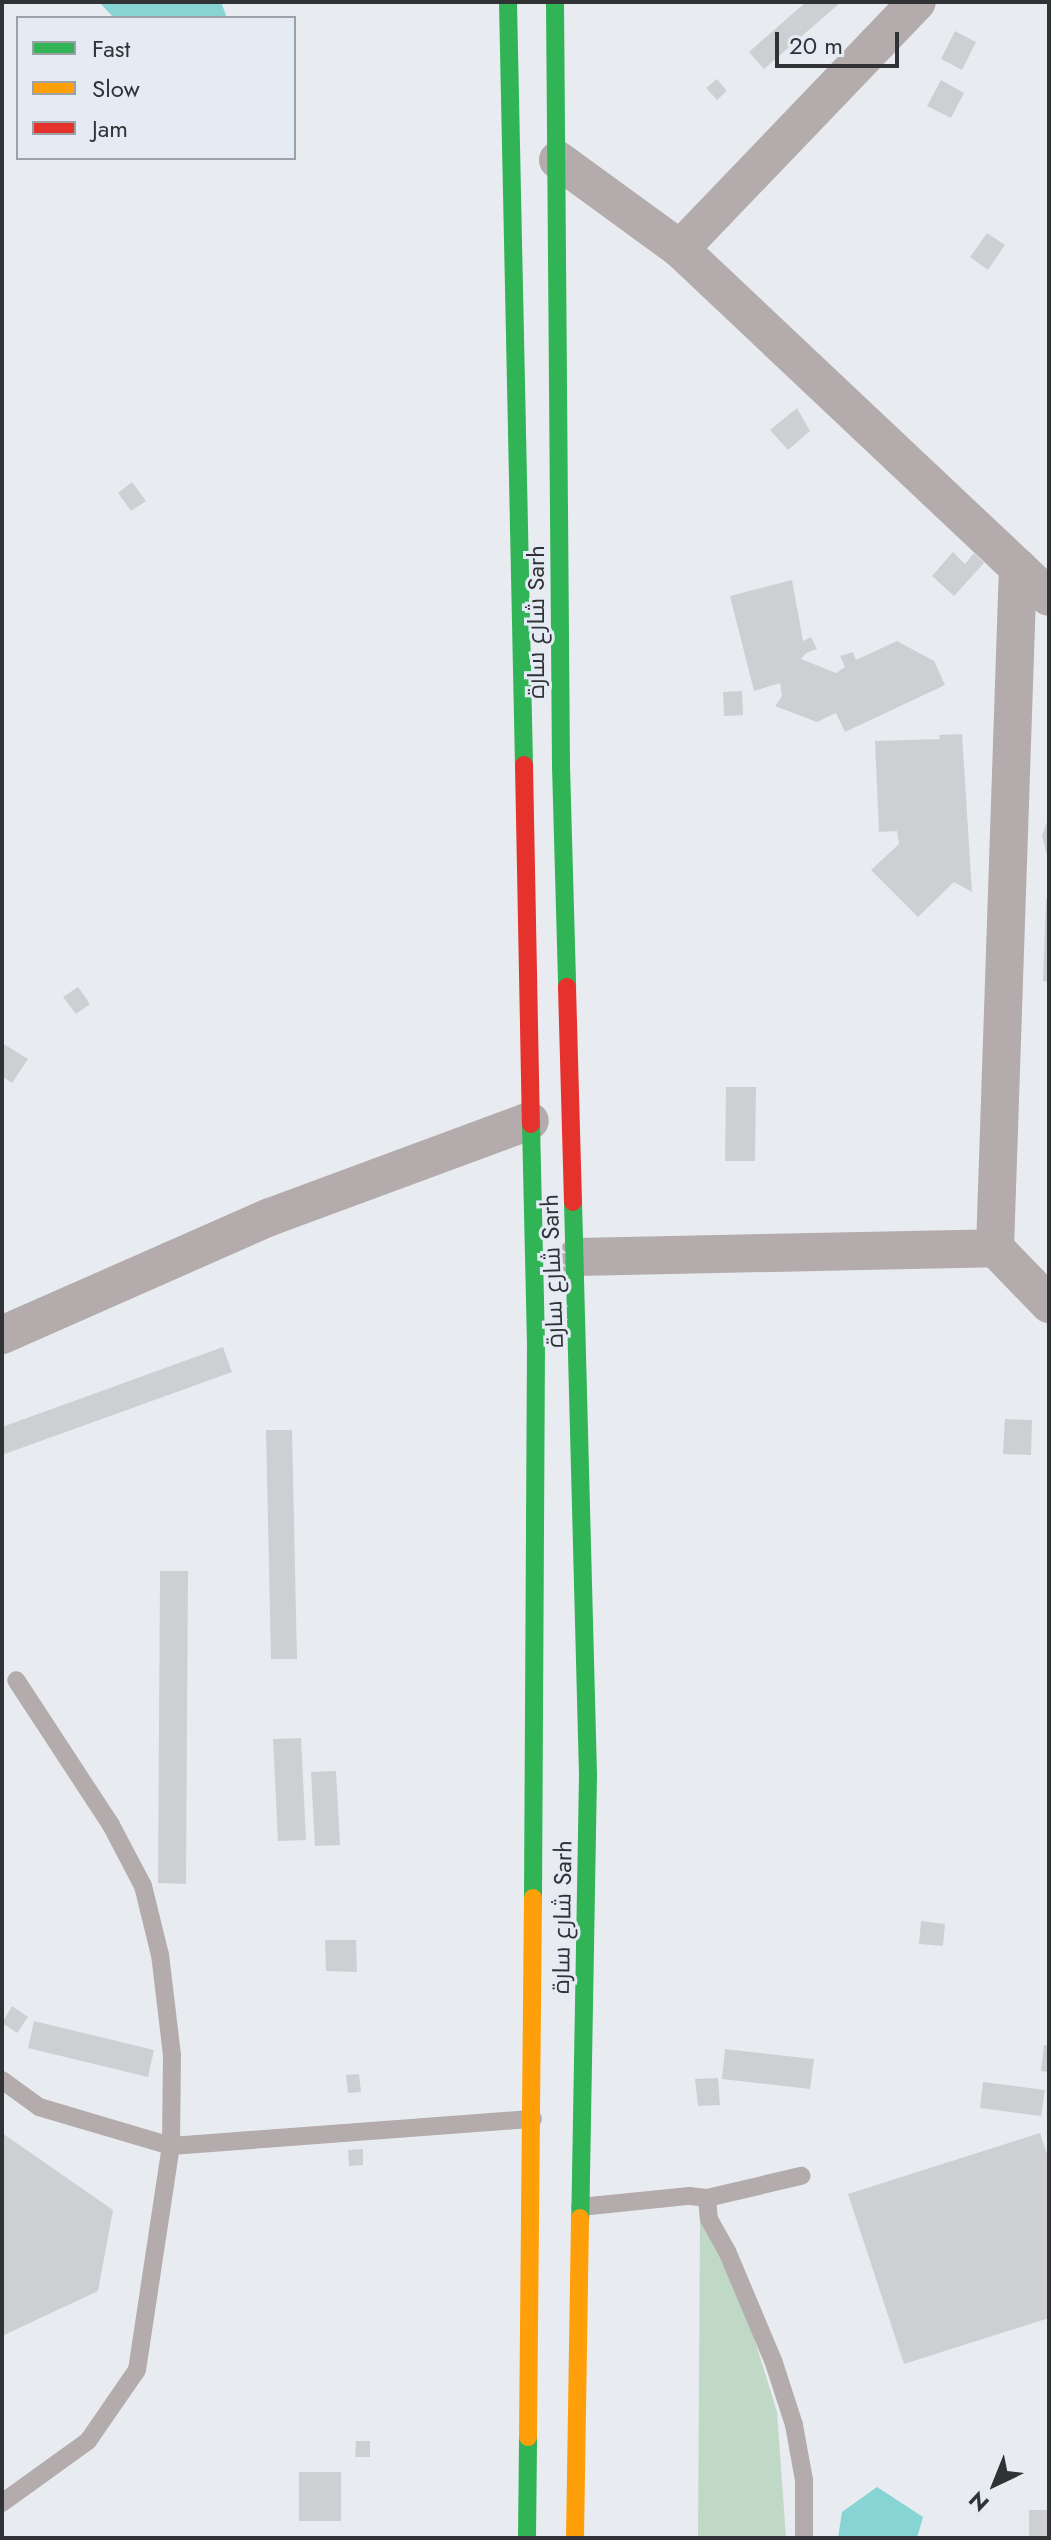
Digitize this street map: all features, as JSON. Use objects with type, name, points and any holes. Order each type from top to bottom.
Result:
[{"type":"highway","name":"شارع سارة Sarh","points":[[508,2],[536,1344],[532,1554],[533,2119],[527,2538]]},
{"type":"highway","name":"شارع سارة Sarh","points":[[555,2],[561,766],[577,1257],[588,1775],[575,2538]]},
{"type":"street","points":[[680,249],[917,2]]},
{"type":"street","points":[[558,160],[680,249],[1049,597]]},
{"type":"street","points":[[1018,567],[995,1248],[1049,1304]]},
{"type":"street","points":[[2,1335],[270,1217],[530,1121]]},
{"type":"street","points":[[577,1257],[995,1248]]},
{"type":"lane","points":[[2,2503],[88,2441],[137,2370],[171,2146],[172,2055],[160,1955],[143,1886],[111,1825],[16,1680]]},
{"type":"lane","points":[[2,2080],[39,2107],[171,2146],[533,2119]]},
{"type":"lane","points":[[580,2207],[689,2196],[707,2198],[801,2176]]},
{"type":"lane","points":[[707,2198],[709,2219],[727,2251],[768,2349],[794,2425],[804,2480],[804,2538]]},
{"type":"green space","points":[[700,2220],[734,2273],[777,2412],[786,2538],[698,2538]]},
{"type":"water","points":[[99,2],[221,2],[226,16],[112,16]]},
{"type":"water","points":[[877,2487],[923,2517],[917,2538],[838,2538],[842,2512]]},
{"type":"building","points":[[806,2],[841,2],[764,69],[749,52]]},
{"type":"building","points":[[955,31],[976,42],[962,70],[941,59]]},
{"type":"building","points":[[717,79],[727,91],[717,100],[706,88]]},
{"type":"building","points":[[941,80],[964,93],[951,118],[927,106]]},
{"type":"building","points":[[987,233],[1005,245],[988,270],[970,257]]},
{"type":"building","points":[[797,408],[810,431],[788,450],[770,430]]},
{"type":"building","points":[[132,482],[146,501],[131,511],[118,493]]},
{"type":"building","points":[[953,552],[965,564],[974,553],[984,563],[954,596],[932,576]]},
{"type":"building","points":[[792,580],[803,641],[811,637],[817,649],[806,653],[801,659],[836,673],[845,667],[840,656],[853,652],[856,660],[897,641],[934,661],[945,685],[845,732],[836,713],[817,722],[775,706],[782,696],[780,683],[754,691],[730,596]]},
{"type":"building","points":[[742,691],[743,715],[724,716],[723,692]]},
{"type":"building","points":[[962,734],[972,892],[954,882],[918,917],[871,870],[899,844],[897,831],[879,832],[875,741],[940,739],[939,735]]},
{"type":"building","points":[[1049,817],[1049,860],[1048,860],[1042,835]]},
{"type":"building","points":[[1046,899],[1049,899],[1049,982],[1043,981]]},
{"type":"building","points":[[78,987],[90,1004],[76,1014],[63,997]]},
{"type":"building","points":[[2,1043],[28,1059],[12,1083],[2,1076]]},
{"type":"building","points":[[726,1087],[756,1087],[755,1161],[725,1161]]},
{"type":"building","points":[[223,1347],[232,1372],[2,1455],[2,1427]]},
{"type":"building","points":[[1005,1419],[1032,1420],[1031,1455],[1003,1454]]},
{"type":"building","points":[[266,1430],[292,1430],[297,1659],[271,1659]]},
{"type":"building","points":[[160,1571],[188,1571],[186,1884],[158,1883]]},
{"type":"building","points":[[301,1738],[306,1840],[278,1841],[273,1739]]},
{"type":"building","points":[[336,1771],[340,1845],[315,1846],[311,1772]]},
{"type":"building","points":[[921,1921],[945,1924],[943,1946],[919,1944]]},
{"type":"building","points":[[325,1940],[356,1940],[357,1972],[326,1971]]},
{"type":"building","points":[[12,2006],[28,2017],[17,2033],[2,2023]]},
{"type":"building","points":[[34,2021],[154,2050],[148,2077],[28,2048]]},
{"type":"building","points":[[1044,2045],[1049,2046],[1049,2072],[1041,2071]]},
{"type":"building","points":[[725,2049],[814,2059],[810,2089],[722,2079]]},
{"type":"building","points":[[359,2074],[361,2092],[348,2093],[346,2075]]},
{"type":"building","points":[[718,2078],[720,2105],[698,2106],[695,2079]]},
{"type":"building","points":[[983,2082],[1045,2090],[1041,2116],[980,2108]]},
{"type":"building","points":[[2,2133],[113,2210],[98,2291],[2,2336]]},
{"type":"building","points":[[1040,2133],[1049,2160],[1049,2318],[904,2364],[848,2194]]},
{"type":"building","points":[[363,2149],[363,2165],[349,2166],[348,2150]]},
{"type":"building","points":[[356,2441],[370,2441],[370,2457],[355,2457]]},
{"type":"building","points":[[299,2472],[341,2472],[341,2521],[299,2521]]},
{"type":"building","points":[[1029,2510],[1049,2510],[1049,2538],[1029,2538]]},
{"type":"traffic: fast","points":[[508,2],[524,765]]},
{"type":"traffic: fast","points":[[555,2],[561,766],[567,987]]},
{"type":"traffic: fast","points":[[531,1124],[536,1344],[533,1898]]},
{"type":"traffic: fast","points":[[573,1202],[588,1775],[580,2218]]},
{"type":"traffic: fast","points":[[527,2538],[528,2437]]},
{"type":"traffic: slow","points":[[528,2437],[533,1898]]},
{"type":"traffic: slow","points":[[575,2538],[580,2218]]},
{"type":"traffic: jam","points":[[524,765],[531,1124]]},
{"type":"traffic: jam","points":[[567,987],[573,1202]]}]
